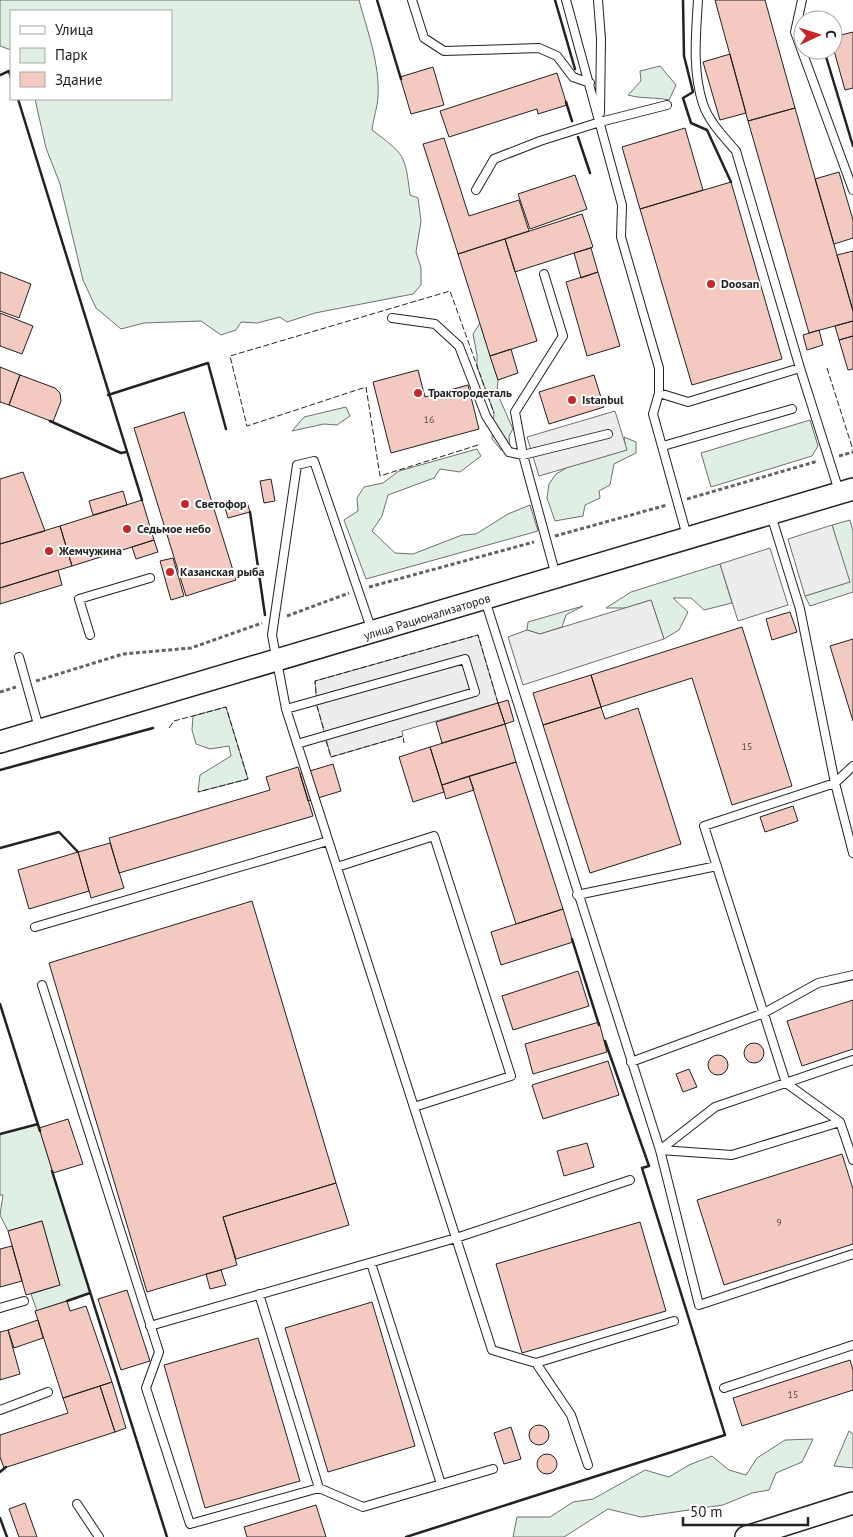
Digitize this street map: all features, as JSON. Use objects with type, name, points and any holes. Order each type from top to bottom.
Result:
[{"type":"main road","name":"улица Рационализаторов","points":[[0,742],[485,600],[846,491]]},
{"type":"main road","points":[[746,1537],[853,1503]]},
{"type":"lane","points":[[413,0],[424,38],[444,51],[539,48],[557,56],[573,77],[590,83]]},
{"type":"lane","points":[[566,0],[622,205],[621,237],[659,368],[660,393],[653,414],[688,538]]},
{"type":"lane","points":[[598,0],[601,38],[600,122]]},
{"type":"lane","points":[[698,0],[695,67],[703,105],[715,126],[736,151],[800,368],[829,458],[846,491]]},
{"type":"lane","points":[[802,0],[795,32],[853,190]]},
{"type":"lane","points":[[476,190],[494,159],[540,141],[600,122],[668,105]]},
{"type":"lane","points":[[544,274],[564,336],[515,412],[523,456],[556,578]]},
{"type":"lane","points":[[392,318],[435,324],[459,346],[486,416],[509,452],[523,456],[608,434]]},
{"type":"lane","points":[[660,393],[688,402],[800,368]]},
{"type":"lane","points":[[663,446],[792,409]]},
{"type":"lane","points":[[373,633],[314,461],[297,465],[275,600],[275,620],[272,635],[286,708],[492,1350],[536,1363],[674,1321]]},
{"type":"lane","points":[[770,514],[800,609],[835,782],[853,853]]},
{"type":"lane","points":[[90,635],[79,599],[150,578]]},
{"type":"lane","points":[[485,600],[577,895],[660,1150],[699,1305],[853,1254]]},
{"type":"lane","points":[[18,657],[39,730]]},
{"type":"lane","points":[[286,708],[465,659],[476,692],[297,744]]},
{"type":"lane","points":[[853,766],[835,782],[704,826],[786,1082],[840,1122],[853,1160]]},
{"type":"lane","points":[[337,867],[434,836],[440,854],[511,1076],[414,1107]]},
{"type":"lane","points":[[35,927],[328,841]]},
{"type":"lane","points":[[577,895],[717,866]]},
{"type":"lane","points":[[631,1062],[764,1013],[818,983],[853,975]]},
{"type":"lane","points":[[42,986],[159,1352],[146,1388],[190,1524],[319,1488],[363,1507],[493,1469]]},
{"type":"lane","points":[[660,1150],[715,1107],[853,1060]]},
{"type":"lane","points":[[660,1150],[732,1155],[840,1122]]},
{"type":"lane","points":[[150,1326],[456,1238],[630,1180]]},
{"type":"lane","points":[[371,1263],[441,1484]]},
{"type":"lane","points":[[260,1294],[319,1488]]},
{"type":"lane","points":[[0,1308],[24,1301]]},
{"type":"lane","points":[[724,1388],[853,1345]]},
{"type":"lane","points":[[536,1363],[571,1416],[588,1465]]},
{"type":"lane","points":[[0,1410],[48,1392]]},
{"type":"lane","points":[[77,1504],[99,1537]]},
{"type":"path","points":[[0,692],[123,654],[191,648],[358,590],[853,452]]},
{"type":"green space","points":[[0,0],[359,0],[377,72],[378,100],[372,130],[402,156],[407,171],[410,195],[418,198],[421,221],[416,252],[421,268],[421,285],[413,294],[315,313],[287,322],[280,317],[257,323],[241,322],[236,330],[221,335],[201,321],[144,323],[121,329],[96,308],[83,280],[60,184],[46,148],[35,100],[172,100],[172,10],[10,10],[10,50],[0,46]]},
{"type":"green space","points":[[660,66],[676,85],[669,100],[628,95],[641,81],[640,71]]},
{"type":"green space","points":[[480,323],[498,380],[497,393],[513,429],[509,436],[510,447],[501,450],[492,439],[494,413],[477,367],[473,334]]},
{"type":"green space","points":[[346,407],[350,416],[337,425],[324,424],[292,431],[304,417]]},
{"type":"green space","points":[[810,420],[818,446],[812,456],[711,487],[701,453]]},
{"type":"green space","points":[[624,437],[636,442],[636,453],[614,464],[610,485],[599,491],[600,498],[585,505],[583,516],[555,521],[547,498],[549,484],[556,474],[568,467],[626,450]]},
{"type":"green space","points":[[477,449],[481,456],[460,472],[440,469],[434,478],[388,495],[382,516],[372,531],[395,553],[413,554],[462,535],[476,534],[508,514],[530,505],[538,531],[366,579],[344,520],[358,511],[357,498],[364,487],[383,483],[399,471]]},
{"type":"green space","points":[[850,520],[853,531],[853,592],[810,606],[805,596],[849,582],[832,525]]},
{"type":"green space","points":[[720,564],[732,603],[704,610],[691,598],[673,598],[688,612],[679,630],[664,639],[651,600],[625,608],[606,608],[631,592]]},
{"type":"green space","points":[[583,606],[566,615],[562,627],[540,634],[527,630],[528,622]]},
{"type":"green space","points":[[226,707],[248,779],[198,792],[200,775],[231,756],[229,746],[210,749],[196,744],[192,730],[193,716]]},
{"type":"green space","points":[[38,1124],[90,1293],[37,1311],[31,1294],[60,1285],[42,1221],[8,1231],[0,1215],[3,1195],[0,1195],[0,1134]]},
{"type":"green space","points":[[849,1431],[853,1434],[853,1468],[834,1466]]},
{"type":"green space","points":[[813,1439],[802,1462],[776,1473],[769,1490],[752,1493],[723,1505],[641,1517],[608,1509],[564,1537],[513,1537],[517,1517],[550,1517],[573,1502],[593,1499],[645,1470],[669,1477],[689,1465],[712,1456],[729,1470],[746,1475],[757,1458],[785,1440]]},
{"type":"shaded area","points":[[615,411],[627,450],[539,476],[527,437]]},
{"type":"shaded area","points":[[832,525],[850,582],[805,596],[788,539]]},
{"type":"shaded area","points":[[770,548],[788,605],[738,621],[720,564]]},
{"type":"shaded area","points":[[651,600],[664,639],[523,685],[508,637],[527,630],[540,634]]},
{"type":"shaded area","points":[[478,635],[498,703],[402,731],[403,736],[331,757],[317,706],[315,681]]},
{"type":"building","points":[[715,0],[765,0],[795,108],[748,121]]},
{"type":"building","points":[[853,32],[853,88],[845,90],[837,60],[843,60],[843,34]]},
{"type":"building","points":[[730,54],[746,113],[720,120],[703,62]]},
{"type":"building","points":[[433,67],[444,105],[411,114],[400,77]]},
{"type":"building","points":[[557,73],[567,105],[538,114],[537,109],[449,137],[440,111]]},
{"type":"building","points":[[795,108],[853,311],[853,321],[809,333],[748,121]]},
{"type":"building","points":[[685,128],[703,190],[640,209],[622,147]]},
{"type":"building","points":[[444,138],[469,216],[519,200],[529,231],[458,254],[423,144]]},
{"type":"building","points":[[839,172],[853,220],[853,238],[834,244],[815,179]]},
{"type":"building","points":[[575,175],[587,209],[530,229],[518,194]]},
{"type":"building","name":"Doosan","points":[[731,182],[782,359],[692,385],[640,209]]},
{"type":"building","points":[[582,214],[593,247],[515,272],[505,239]]},
{"type":"building","points":[[505,239],[537,341],[490,356],[458,254]]},
{"type":"building","points":[[591,248],[598,272],[581,278],[574,253]]},
{"type":"building","points":[[853,251],[853,311],[837,255]]},
{"type":"building","points":[[0,272],[31,284],[19,318],[0,311]]},
{"type":"building","points":[[598,272],[620,346],[587,356],[566,282]]},
{"type":"building","points":[[0,313],[33,326],[22,354],[0,346]]},
{"type":"building","points":[[853,321],[853,336],[839,340],[835,326]]},
{"type":"building","points":[[819,330],[823,345],[807,350],[803,335]]},
{"type":"building","points":[[853,336],[853,369],[848,370],[839,340]]},
{"type":"building","points":[[511,349],[518,373],[498,380],[490,356]]},
{"type":"building","points":[[0,367],[20,375],[9,405],[0,402]]},
{"type":"building","points":[[418,370],[425,397],[468,385],[479,429],[391,453],[373,382]]},
{"type":"building","points":[[20,375],[55,388],[60,393],[61,401],[53,422],[9,405]]},
{"type":"building","name":"Istanbul","points":[[594,375],[604,407],[549,424],[539,392]]},
{"type":"building","name":"Светофор","points":[[184,412],[236,580],[186,596],[134,428]]},
{"type":"building","points":[[23,472],[45,531],[0,544],[0,479]]},
{"type":"building","points":[[271,479],[275,501],[264,503],[260,481]]},
{"type":"building","points":[[123,491],[127,505],[93,515],[89,501]]},
{"type":"building","points":[[142,500],[154,540],[72,566],[60,526]]},
{"type":"building","points":[[247,502],[250,512],[228,518],[225,508]]},
{"type":"building","points":[[60,526],[72,566],[0,588],[0,544]]},
{"type":"building","points":[[154,540],[158,552],[136,559],[132,547]]},
{"type":"building","name":"Казанская рыба","points":[[173,558],[184,596],[171,600],[160,561]]},
{"type":"building","points":[[58,570],[62,585],[0,604],[0,588]]},
{"type":"building","points":[[790,612],[797,632],[772,640],[766,619]]},
{"type":"building","points":[[742,627],[792,786],[732,805],[692,678],[601,707],[591,675]]},
{"type":"building","points":[[853,639],[853,721],[830,646]]},
{"type":"building","points":[[591,675],[601,707],[543,725],[533,693]]},
{"type":"building","points":[[508,700],[514,721],[505,724],[498,703]]},
{"type":"building","points":[[498,703],[505,724],[442,743],[436,722]]},
{"type":"building","points":[[601,707],[605,719],[638,708],[681,844],[590,873],[543,725]]},
{"type":"building","points":[[505,724],[516,762],[442,785],[430,747]]},
{"type":"building","points":[[430,747],[444,792],[413,802],[399,757]]},
{"type":"building","points":[[516,762],[563,909],[516,924],[469,776]]},
{"type":"building","points":[[333,764],[341,791],[308,801],[300,774]]},
{"type":"building","points":[[298,767],[313,816],[119,873],[109,838],[270,790],[266,777]]},
{"type":"building","points":[[469,776],[474,790],[446,799],[442,785]]},
{"type":"building","points":[[793,806],[798,821],[765,832],[760,817]]},
{"type":"building","points":[[110,843],[124,888],[91,898],[78,852]]},
{"type":"building","points":[[78,852],[89,891],[29,909],[18,870]]},
{"type":"building","points":[[252,901],[336,1183],[223,1217],[237,1265],[147,1292],[49,963]]},
{"type":"building","points":[[563,909],[573,942],[501,965],[491,932]]},
{"type":"building","points":[[578,971],[589,1006],[513,1030],[502,996]]},
{"type":"building","points":[[853,1000],[853,1049],[802,1066],[787,1021]]},
{"type":"building","points":[[599,1022],[607,1052],[533,1074],[525,1044]]},
{"type":"building","points":[[754,1043],[761,1046],[764,1053],[761,1060],[754,1063],[747,1060],[744,1053],[747,1046]]},
{"type":"building","points":[[718,1055],[725,1058],[728,1065],[725,1072],[718,1075],[711,1072],[708,1065],[711,1058]]},
{"type":"building","points":[[608,1061],[619,1095],[543,1119],[532,1085]]},
{"type":"building","points":[[689,1069],[697,1087],[683,1092],[676,1074]]},
{"type":"building","points":[[68,1119],[83,1164],[53,1173],[39,1128]]},
{"type":"building","points":[[587,1143],[594,1167],[564,1176],[557,1151]]},
{"type":"building","points":[[842,1154],[853,1189],[853,1244],[724,1285],[697,1200]]},
{"type":"building","points":[[336,1183],[349,1225],[236,1259],[223,1217]]},
{"type":"building","points":[[42,1221],[60,1285],[26,1295],[8,1231]]},
{"type":"building","points":[[640,1222],[666,1311],[522,1353],[496,1264]]},
{"type":"building","points":[[12,1246],[22,1281],[0,1287],[0,1249]]},
{"type":"building","points":[[221,1270],[226,1285],[210,1289],[206,1274]]},
{"type":"building","points":[[127,1290],[150,1361],[121,1370],[98,1299]]},
{"type":"building","points":[[67,1301],[70,1311],[86,1306],[112,1382],[63,1398],[35,1311]]},
{"type":"building","points":[[372,1302],[415,1446],[328,1472],[285,1328]]},
{"type":"building","points":[[38,1320],[43,1338],[14,1348],[8,1330]]},
{"type":"building","points":[[8,1330],[20,1374],[0,1380],[0,1332]]},
{"type":"building","points":[[258,1338],[300,1481],[205,1508],[164,1365]]},
{"type":"building","points":[[850,1360],[853,1370],[853,1390],[742,1426],[733,1398]]},
{"type":"building","points":[[112,1382],[126,1428],[115,1432],[100,1386]]},
{"type":"building","points":[[100,1386],[115,1432],[4,1468],[0,1457],[0,1435],[68,1413],[63,1398]]},
{"type":"building","points":[[539,1425],[546,1428],[549,1435],[546,1442],[539,1445],[532,1442],[529,1435],[532,1428]]},
{"type":"building","points":[[511,1427],[521,1459],[504,1464],[494,1433]]},
{"type":"building","points":[[547,1454],[554,1457],[557,1464],[554,1471],[547,1474],[540,1471],[537,1464],[540,1457]]},
{"type":"building","points":[[25,1503],[37,1537],[19,1537],[9,1509]]},
{"type":"building","points":[[316,1505],[326,1537],[247,1537],[244,1527]]},
{"type":"fence","points":[[478,445],[380,476],[366,387],[247,426],[230,356],[450,291],[494,413]]},
{"type":"fence","points":[[827,368],[853,450]]},
{"type":"fence","points":[[316,693],[315,681],[478,635],[498,703]]},
{"type":"fence","points":[[317,706],[324,730]]},
{"type":"fence","points":[[169,728],[174,721],[226,707],[248,779],[198,792]]},
{"type":"fence","points":[[326,741],[331,757],[403,736],[404,743]]},
{"type":"wall","points":[[377,0],[401,79]]},
{"type":"wall","points":[[555,0],[575,69]]},
{"type":"wall","points":[[683,0],[684,56],[693,92],[683,98],[691,123],[707,130],[731,182]]},
{"type":"wall","points":[[827,60],[853,146]]},
{"type":"wall","points":[[0,75],[9,71],[10,74]]},
{"type":"wall","points":[[18,100],[142,500]]},
{"type":"wall","points":[[566,102],[572,121]]},
{"type":"wall","points":[[578,137],[590,173]]},
{"type":"wall","points":[[108,395],[208,363],[226,429]]},
{"type":"wall","points":[[50,421],[121,453],[126,452]]},
{"type":"wall","points":[[250,512],[265,615]]},
{"type":"wall","points":[[0,770],[153,728]]},
{"type":"wall","points":[[0,848],[59,832],[78,852]]},
{"type":"wall","points":[[572,939],[599,1025]]},
{"type":"wall","points":[[0,1004],[40,1131]]},
{"type":"wall","points":[[406,1537],[725,1435],[642,1168],[649,1166],[605,1041]]},
{"type":"wall","points":[[0,1134],[38,1124]]},
{"type":"wall","points":[[52,1171],[167,1537]]},
{"type":"wall","points":[[67,1301],[90,1293]]},
{"type":"wall","points":[[0,1472],[6,1467]]},
{"type":"wall","points":[[0,1518],[7,1537]]},
{"type":"place","name":"Doosan","points":[[711,284]]},
{"type":"place","name":"Трактородеталь","points":[[418,393]]},
{"type":"place","name":"Istanbul","points":[[572,400]]},
{"type":"place","name":"Светофор","points":[[185,504]]},
{"type":"place","name":"Седьмое небо","points":[[127,529]]},
{"type":"place","name":"Жемчужина","points":[[49,551]]},
{"type":"place","name":"Казанская рыба","points":[[170,572]]}]
